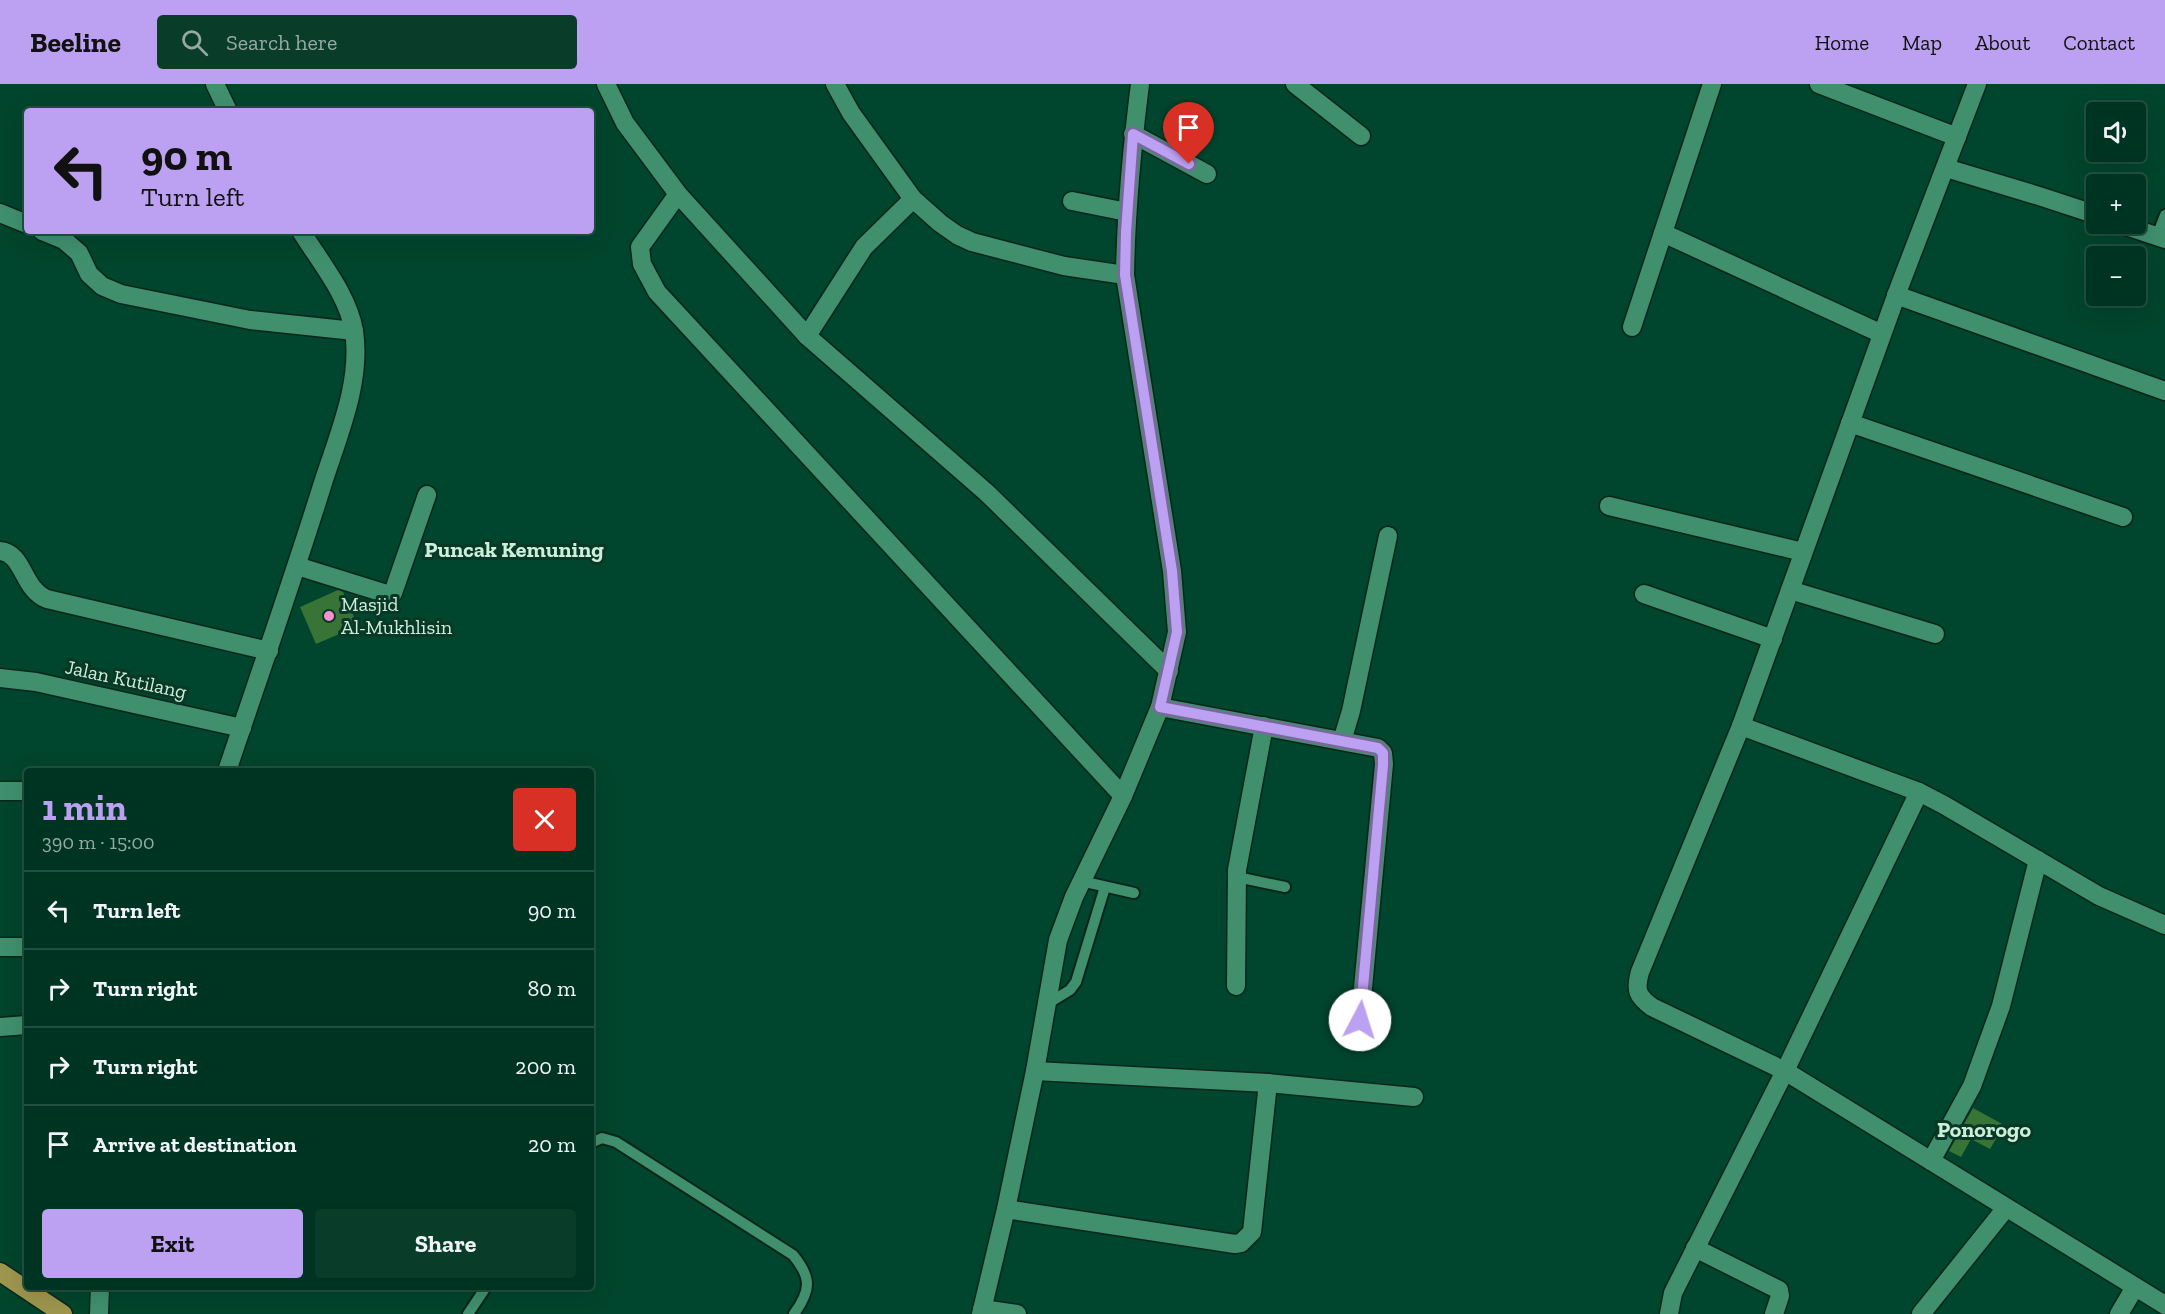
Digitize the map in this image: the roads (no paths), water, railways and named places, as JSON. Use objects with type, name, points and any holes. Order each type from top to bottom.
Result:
[{"type":"highway","points":[[0,1272],[24,1288]]},
{"type":"highway","points":[[27,1290],[63,1314]]},
{"type":"street","points":[[215,84],[227,108]]},
{"type":"street","points":[[606,84],[625,123],[678,194],[807,336],[987,493],[1169,671]]},
{"type":"street","points":[[835,84],[851,113],[913,199],[940,223],[972,242],[1064,266],[1125,275]]},
{"type":"street","points":[[1017,1314],[981,1312],[1006,1209],[1035,1071],[1058,940],[1081,881],[1123,796],[1160,707],[1177,632],[1172,571],[1125,275],[1133,134],[1140,84]]},
{"type":"street","points":[[1295,84],[1361,136]]},
{"type":"street","points":[[1632,327],[1712,84]]},
{"type":"street","points":[[1819,84],[1957,137]]},
{"type":"street","points":[[1977,84],[1896,295],[1741,726],[1637,984],[1640,998],[1652,1007],[1785,1071],[2165,1305]]},
{"type":"street","points":[[1133,134],[1207,174]]},
{"type":"street","points":[[1946,168],[2086,211]]},
{"type":"street","points":[[678,194],[640,247],[642,264],[657,292],[1123,796]]},
{"type":"street","points":[[807,336],[864,247],[913,199]]},
{"type":"street","points":[[1072,201],[1127,212]]},
{"type":"street","points":[[0,213],[24,223]]},
{"type":"street","points":[[2146,232],[2161,237]]},
{"type":"street","points":[[1663,233],[1882,334]]},
{"type":"street","points":[[49,234],[64,240],[79,253],[89,274],[102,286],[121,294],[250,320],[354,331]]},
{"type":"street","points":[[228,768],[297,566],[349,398],[355,359],[354,331],[344,302],[303,234]]},
{"type":"street","points":[[1896,295],[2165,391]]},
{"type":"street","points":[[1850,423],[2124,517]]},
{"type":"street","points":[[297,566],[387,594],[393,593],[427,495]]},
{"type":"street","points":[[1609,506],[1803,552]]},
{"type":"street","points":[[1342,741],[1349,720],[1388,536]]},
{"type":"street","points":[[0,551],[12,555],[33,590],[47,599],[268,651]]},
{"type":"street","points":[[1790,590],[1935,634]]},
{"type":"street","points":[[1644,594],[1773,639]]},
{"type":"street","name":"Jalan Kutilang","points":[[0,678],[36,682],[242,728]]},
{"type":"street","points":[[1160,707],[1378,748],[1383,753],[1360,1020]]},
{"type":"street","points":[[1236,986],[1239,852],[1264,726]]},
{"type":"street","points":[[1741,726],[1919,792],[2099,896],[2165,926]]},
{"type":"street","points":[[0,791],[24,791]]},
{"type":"street","points":[[1669,1314],[1673,1293],[1785,1071],[1919,792]]},
{"type":"street","points":[[1931,1161],[1972,1086],[2001,1006],[2038,860]]},
{"type":"street","points":[[0,947],[24,947]]},
{"type":"street","points":[[0,1027],[24,1024]]},
{"type":"street","points":[[1035,1071],[1268,1083],[1414,1097]]},
{"type":"street","points":[[1006,1209],[1234,1244],[1241,1243],[1252,1232],[1268,1083]]},
{"type":"street","points":[[1922,1314],[2006,1208]]},
{"type":"street","points":[[1695,1248],[1779,1290],[1778,1304],[1774,1314]]},
{"type":"street","points":[[2119,1314],[2135,1287]]},
{"type":"street","points":[[99,1314],[100,1290]]},
{"type":"lane","points":[[2161,237],[2165,215]]},
{"type":"lane","points":[[1237,877],[1285,887]]},
{"type":"lane","points":[[1081,881],[1134,893]]},
{"type":"lane","points":[[1047,1004],[1070,990],[1076,982],[1105,887]]},
{"type":"lane","points":[[594,1142],[602,1138],[616,1142],[793,1255],[805,1270],[807,1286],[804,1300],[794,1314]]},
{"type":"lane","points":[[468,1314],[484,1290]]},
{"type":"place","name":"Masjid Al-Mukhlisin","points":[[329,616]]},
{"type":"district","name":"Puncak Kemuning","points":[[514,549]]},
{"type":"district","name":"Ponorogo","points":[[1984,1129]]}]
